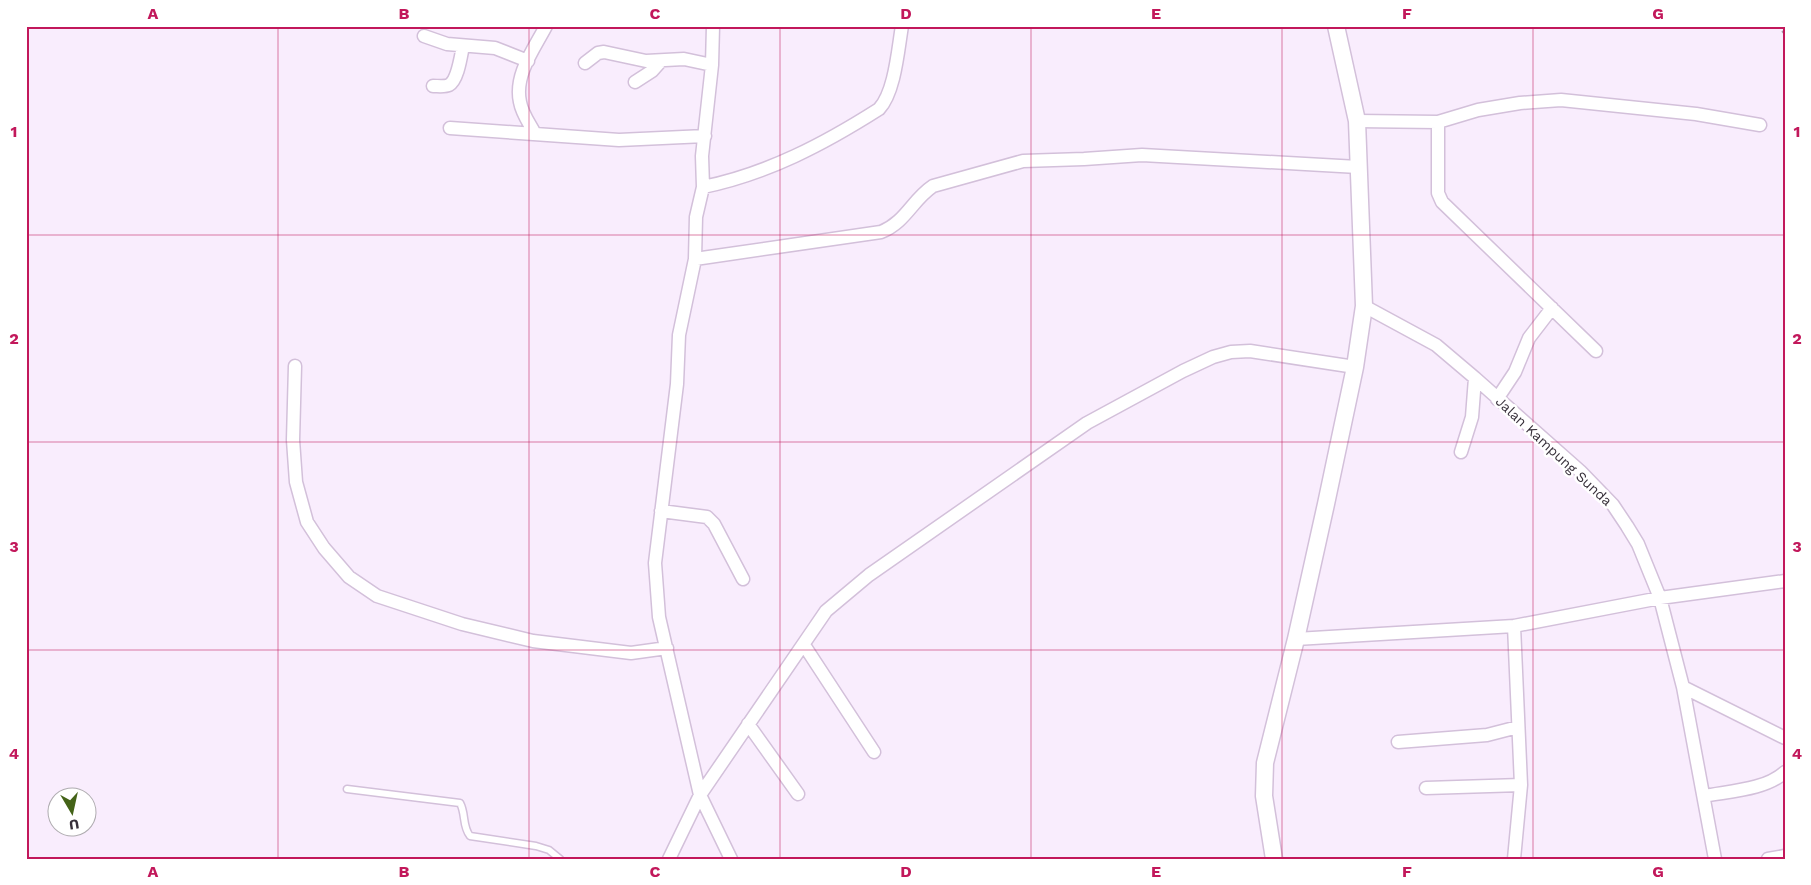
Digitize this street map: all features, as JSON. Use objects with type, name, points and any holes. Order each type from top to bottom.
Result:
[{"type":"street","points":[[535,134],[519,100],[519,79],[546,26]]},
{"type":"street","points":[[713,26],[712,66],[702,156],[703,187],[696,217],[695,259],[680,335],[655,563],[659,616],[700,796],[730,859]]},
{"type":"street","points":[[703,187],[730,182],[779,164],[813,148],[884,104],[892,79],[902,26]]},
{"type":"street","points":[[1274,859],[1264,796],[1265,763],[1296,639],[1355,367],[1364,306],[1357,121],[1336,26]]},
{"type":"street","points":[[424,36],[447,44],[496,48],[528,61]]},
{"type":"street","points":[[433,86],[448,86],[453,83],[463,46]]},
{"type":"street","points":[[585,63],[598,53],[604,52],[646,61],[660,62],[684,59],[712,66]]},
{"type":"street","points":[[635,82],[652,71],[660,62]]},
{"type":"street","points":[[1357,121],[1438,122],[1478,110],[1520,103],[1561,100],[1696,114],[1760,125]]},
{"type":"street","points":[[1438,122],[1438,193],[1442,202],[1596,351]]},
{"type":"street","points":[[450,128],[620,140],[705,136]]},
{"type":"street","points":[[695,259],[881,232],[892,228],[924,192],[933,186],[1023,160],[1084,159],[1142,154],[1358,167]]},
{"type":"street","name":"Jalan Kampung Sunda","points":[[1364,306],[1436,345],[1476,378],[1580,471],[1613,505],[1638,544],[1660,598],[1683,687],[1715,859]]},
{"type":"street","points":[[1498,399],[1515,372],[1528,338],[1552,308]]},
{"type":"street","points":[[669,859],[700,796],[826,612],[869,575],[1087,423],[1183,371],[1213,357],[1231,352],[1250,351],[1355,367]]},
{"type":"street","points":[[295,366],[293,440],[296,482],[307,522],[324,548],[349,577],[377,596],[462,624],[533,641],[631,653],[667,648]]},
{"type":"street","points":[[1461,452],[1472,417],[1476,378]]},
{"type":"street","points":[[661,511],[707,517],[714,524],[743,579]]},
{"type":"street","points":[[1296,639],[1514,626],[1660,598],[1785,580]]},
{"type":"street","points":[[1514,626],[1521,786],[1514,859]]},
{"type":"street","points":[[804,645],[874,752]]},
{"type":"street","points":[[1683,687],[1785,738]]},
{"type":"street","points":[[748,724],[798,794]]},
{"type":"street","points":[[1398,742],[1487,735],[1518,726]]},
{"type":"street","points":[[1704,796],[1760,785],[1774,780],[1785,772]]},
{"type":"street","points":[[1426,788],[1521,786]]},
{"type":"street","points":[[1768,859],[1785,856]]},
{"type":"lane","points":[[347,789],[460,803],[463,809],[465,830],[470,836],[536,846],[549,850],[560,859]]},
{"type":"path","points":[[1778,26],[1785,34]]}]
